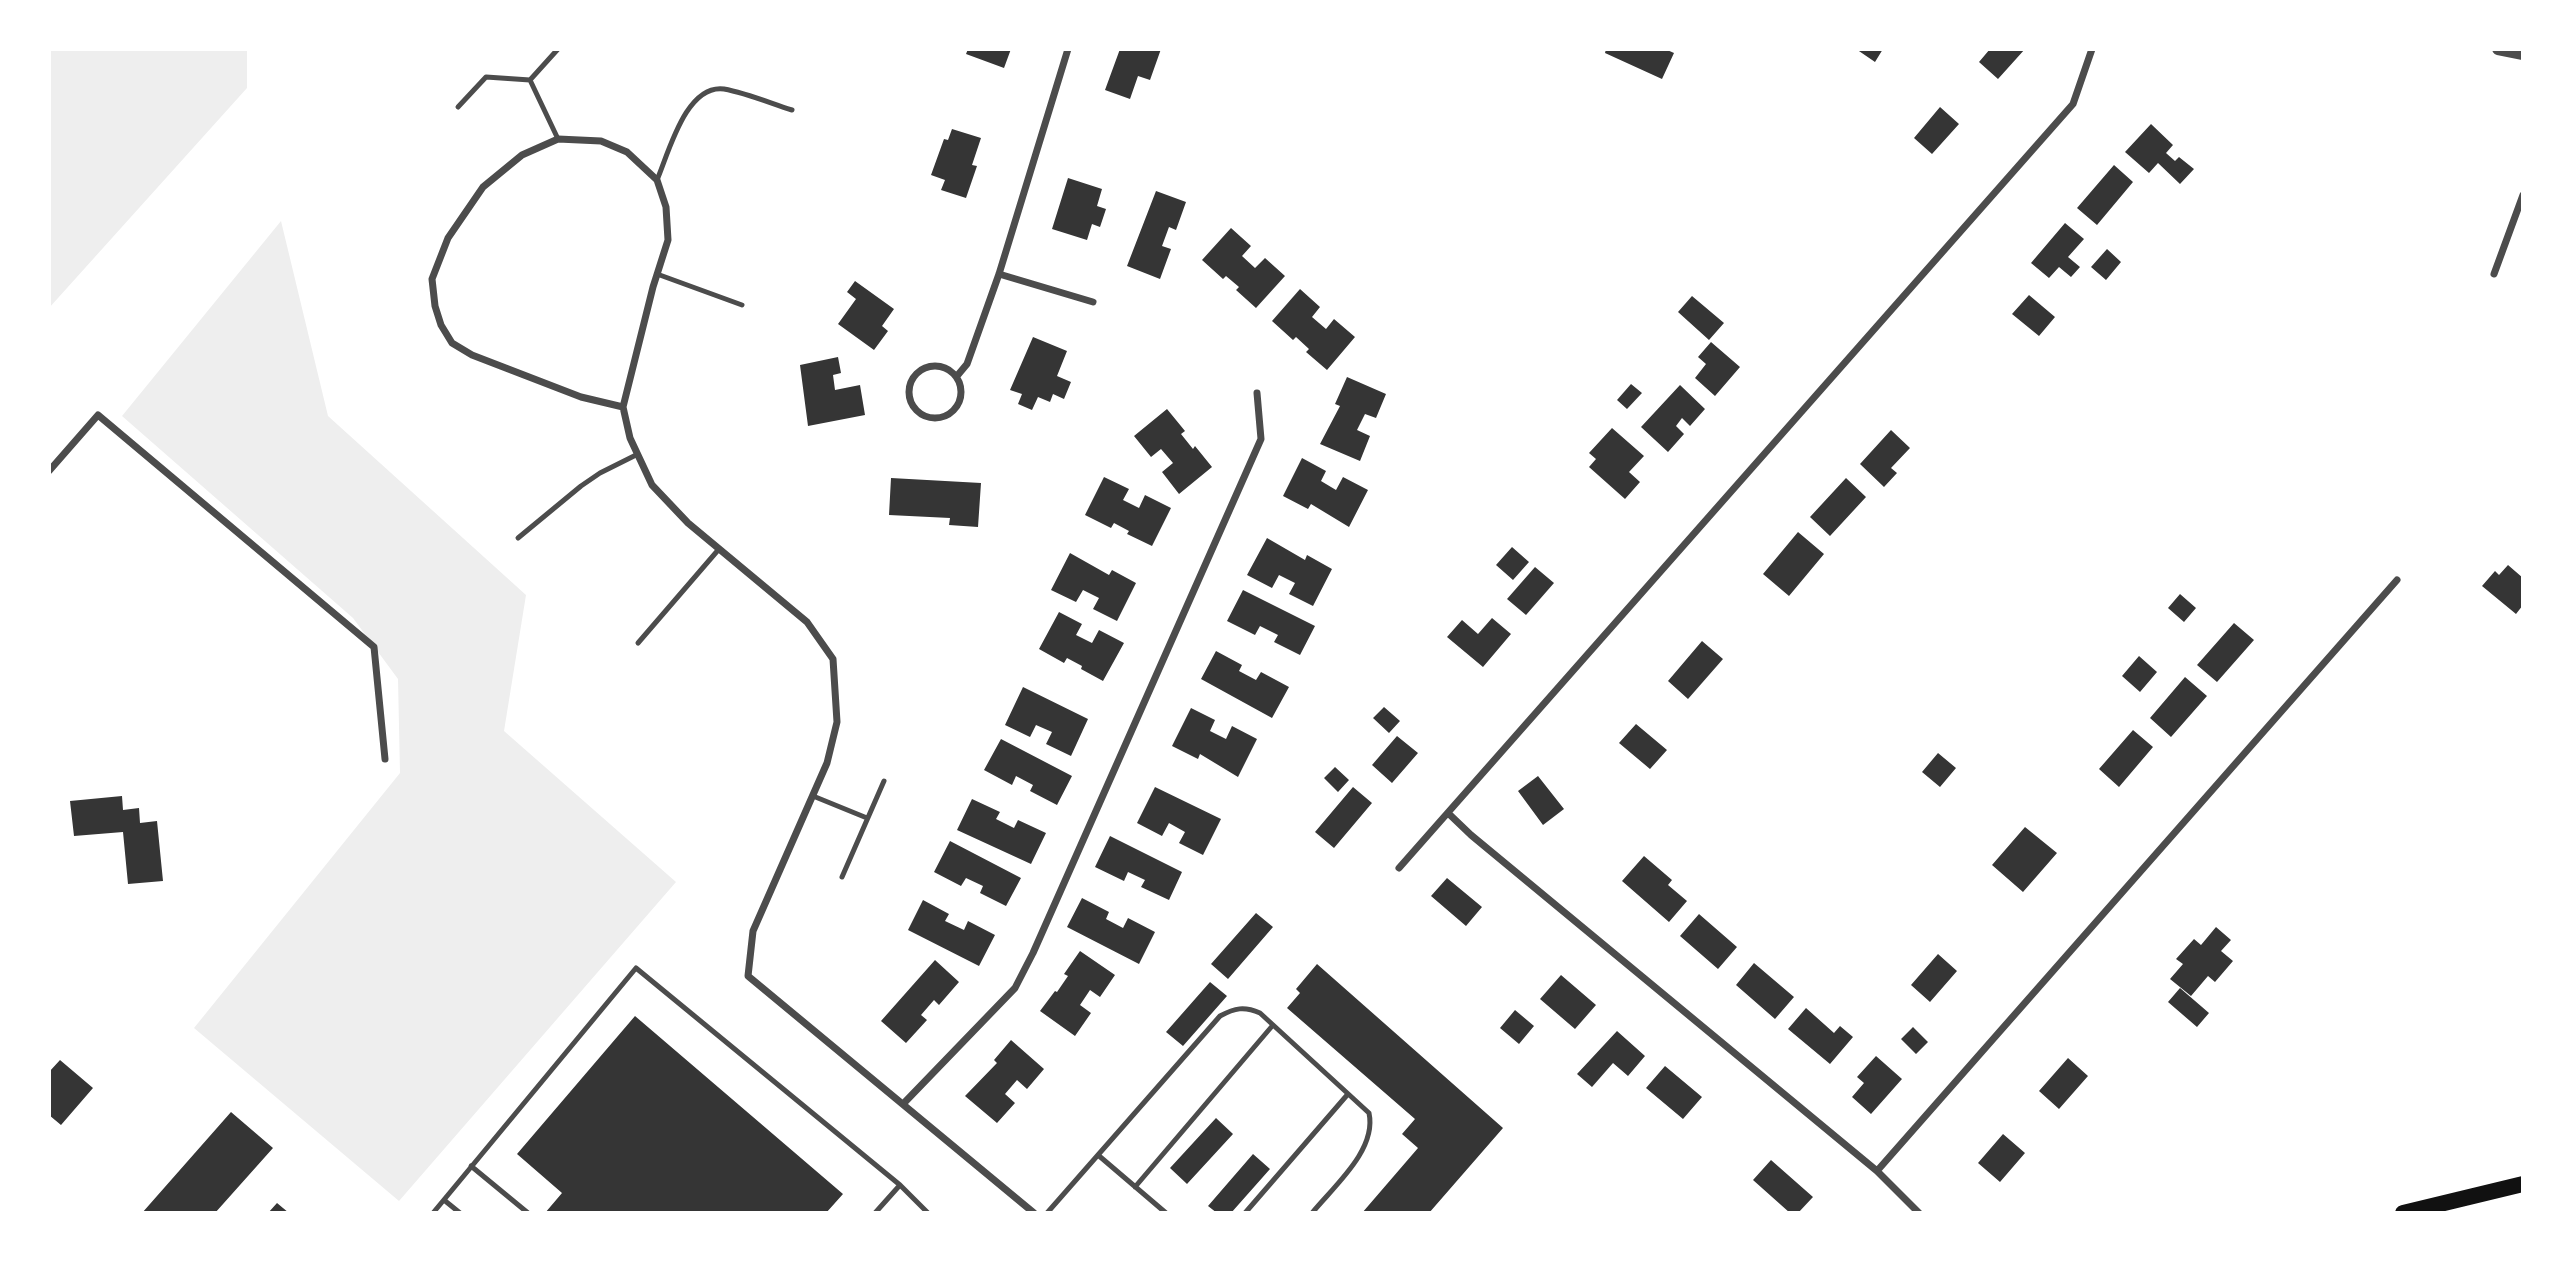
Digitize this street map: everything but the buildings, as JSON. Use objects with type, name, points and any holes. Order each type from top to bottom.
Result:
[{"type":"highway","points":[[2403,1213],[2523,1185]]},
{"type":"street","points":[[957,376],[967,364],[999,274],[1068,49]]},
{"type":"street","points":[[1399,868],[2073,104],[2092,49]]},
{"type":"street","points":[[2498,49],[2523,54]]},
{"type":"street","points":[[623,407],[581,397],[472,355],[452,343],[440,325],[435,306],[432,279],[448,238],[483,187],[522,155],[558,139],[601,141],[627,152],[657,180],[666,207],[668,240],[623,407],[636,455],[652,485],[688,523],[807,622],[833,659],[837,722],[827,763],[753,931],[748,976],[1034,1213]]},
{"type":"street","points":[[2494,274],[2523,195]]},
{"type":"street","points":[[999,274],[1093,302]]},
{"type":"street","points":[[939,365],[957,376],[961,398],[957,408],[938,419],[917,412],[911,403],[909,392],[911,381],[918,372],[928,366],[939,365]]},
{"type":"street","points":[[904,1103],[1014,988],[1033,953],[1261,439],[1257,393]]},
{"type":"street","points":[[49,471],[98,415],[374,647],[385,759]]},
{"type":"street","points":[[1878,1171],[2397,580]]},
{"type":"street","points":[[1448,813],[1471,835],[1878,1171],[1919,1213]]},
{"type":"lane","points":[[530,80],[558,49]]},
{"type":"lane","points":[[458,107],[486,77],[530,80]]},
{"type":"lane","points":[[530,80],[558,139]]},
{"type":"lane","points":[[657,180],[688,107],[701,94],[721,89],[792,110]]},
{"type":"lane","points":[[657,274],[742,304]]},
{"type":"lane","points":[[517,538],[581,486],[636,455]]},
{"type":"lane","points":[[638,643],[719,549]]},
{"type":"lane","points":[[842,877],[884,781]]},
{"type":"lane","points":[[813,796],[867,818]]},
{"type":"lane","points":[[433,1213],[636,968],[900,1185],[928,1213]]},
{"type":"lane","points":[[1047,1213],[1220,1017],[1234,1009],[1248,1008],[1260,1013],[1369,1113],[1372,1125],[1360,1155],[1312,1213]]},
{"type":"lane","points":[[1135,1187],[1273,1026]]},
{"type":"lane","points":[[1245,1213],[1348,1094]]},
{"type":"lane","points":[[1098,1154],[1166,1213]]},
{"type":"lane","points":[[471,1166],[528,1213]]},
{"type":"lane","points":[[875,1213],[900,1185]]},
{"type":"lane","points":[[444,1200],[460,1213]]},
{"type":"shaded area","points":[[49,49],[247,49],[247,88],[49,308]]},
{"type":"shaded area","points":[[281,221],[328,416],[526,595],[504,731],[676,882],[399,1201],[194,1028],[400,773],[398,679],[353,618],[122,416]]}]
